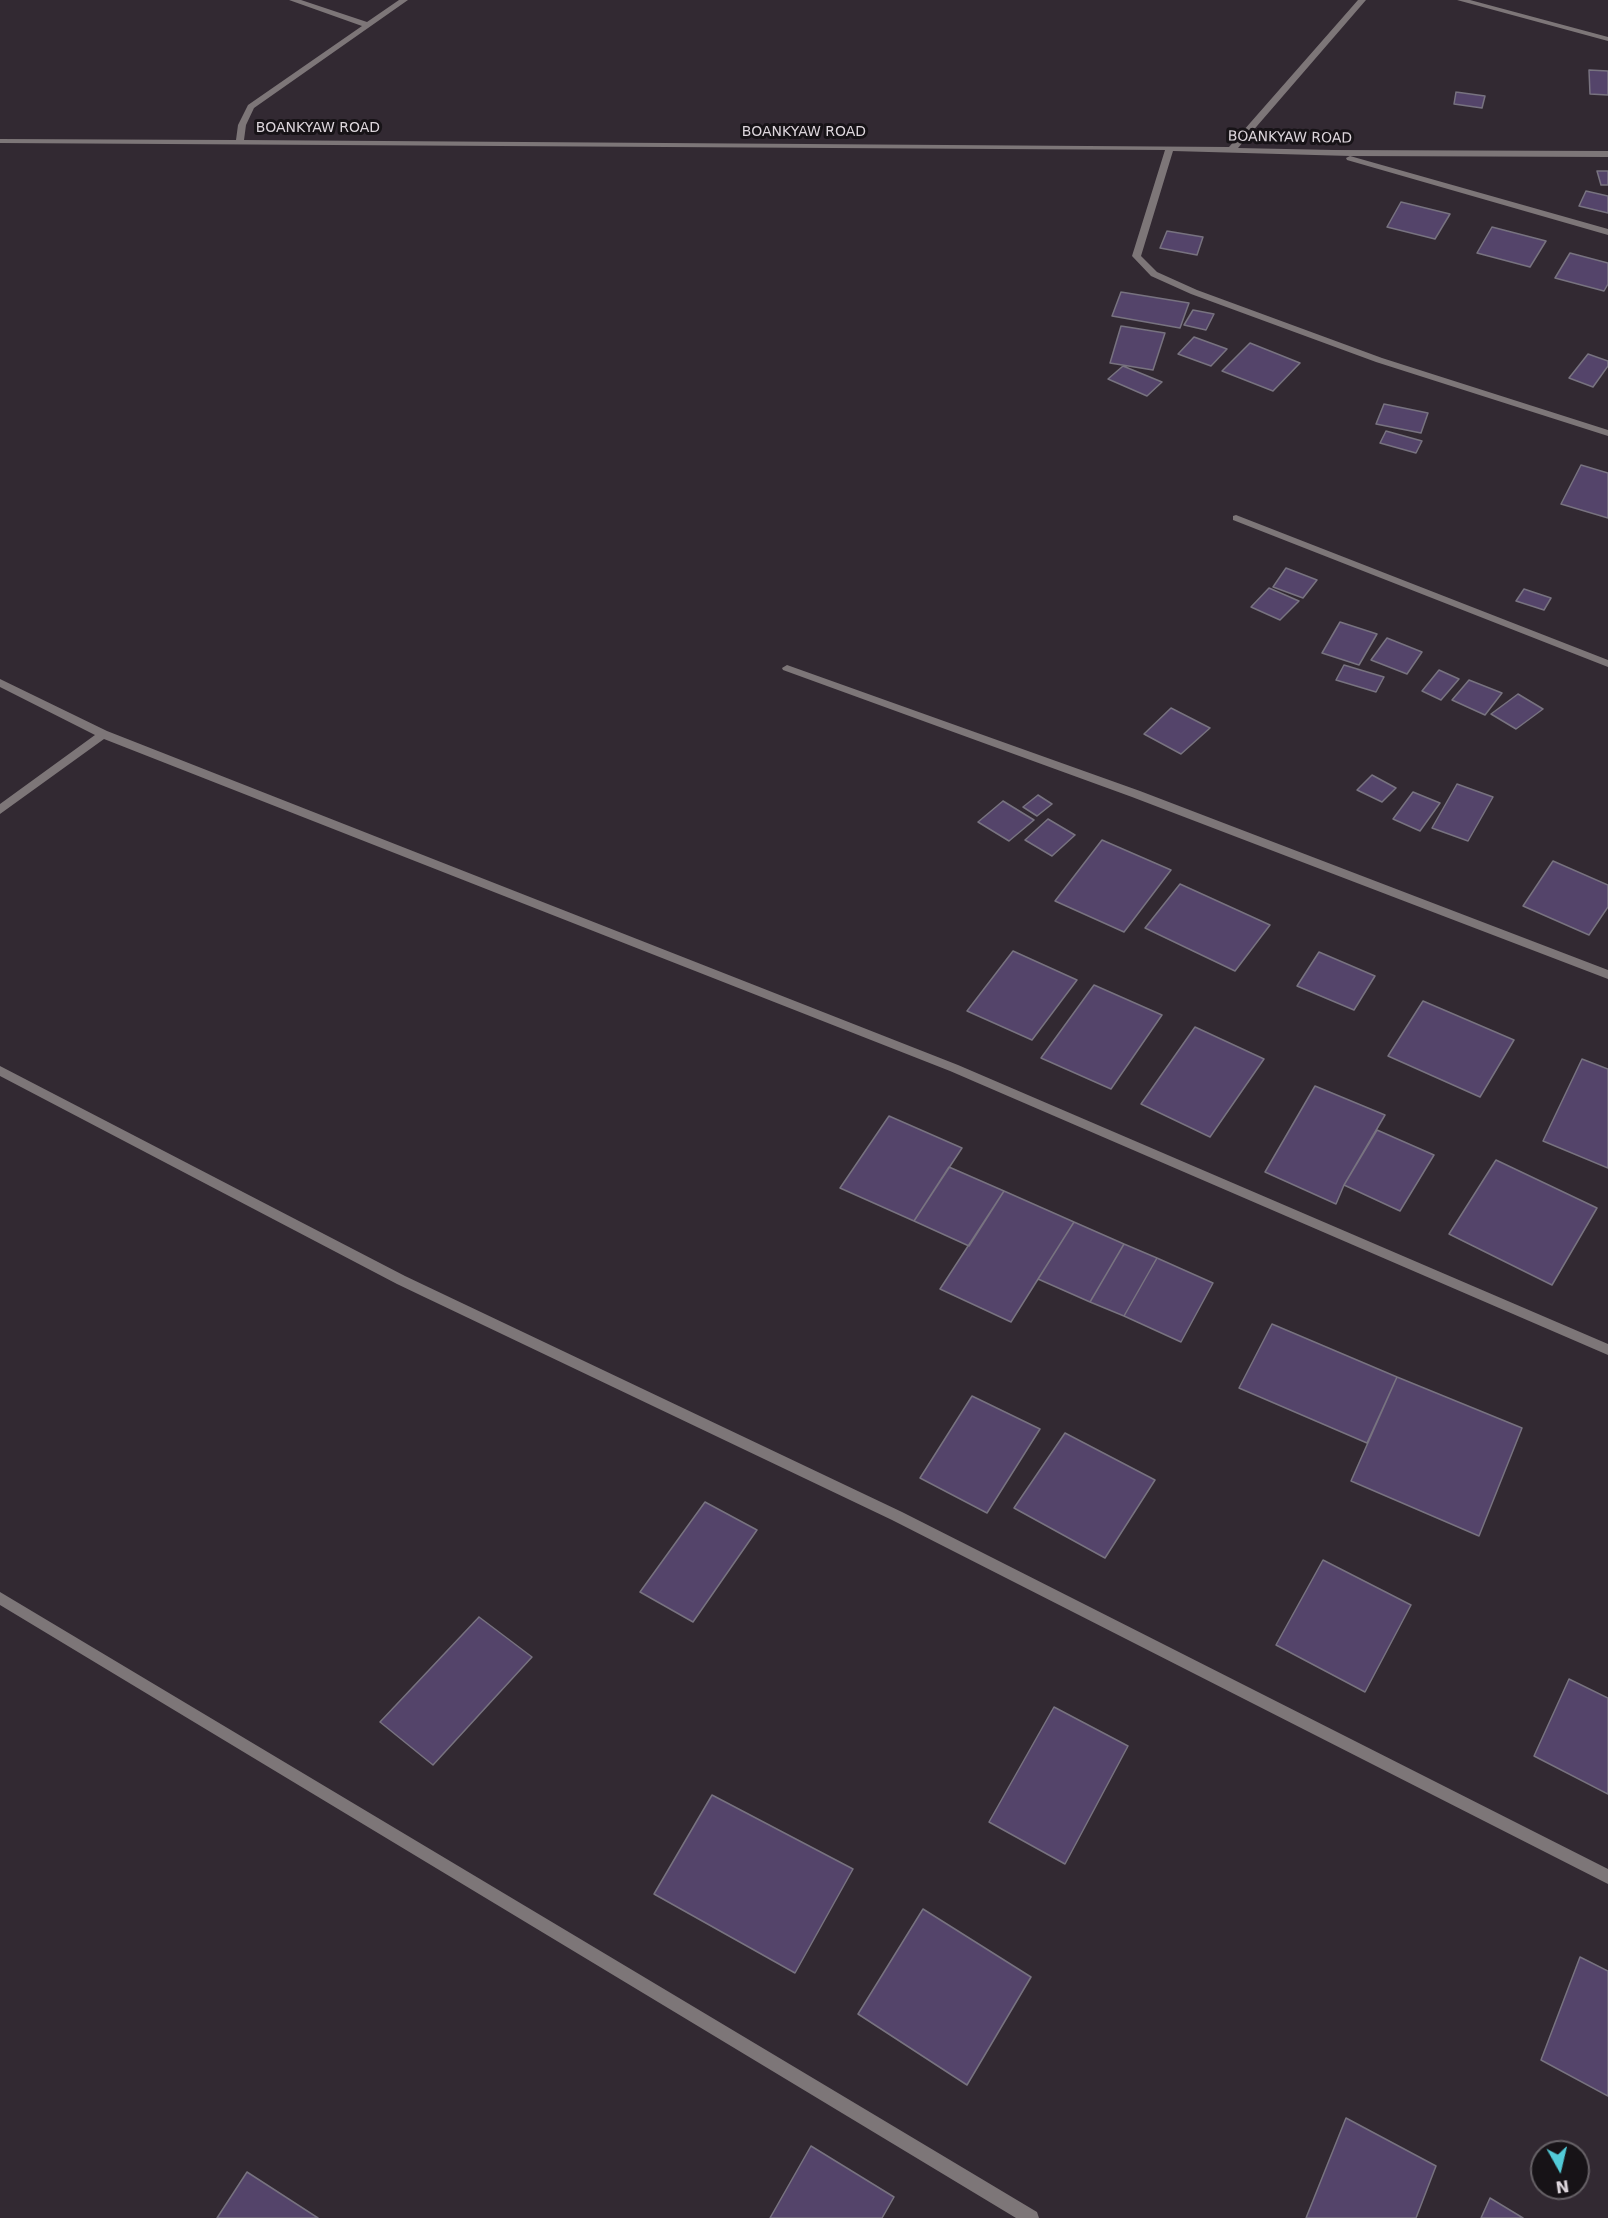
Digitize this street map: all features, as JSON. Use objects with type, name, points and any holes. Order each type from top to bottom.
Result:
[{"type":"street","points":[[293,0],[368,25]]},
{"type":"street","points":[[240,141],[242,125],[251,107],[404,0]]},
{"type":"street","points":[[1232,150],[1362,0]]},
{"type":"street","points":[[1461,0],[1608,39]]},
{"type":"street","name":"BOANKYAW ROAD","points":[[0,141],[1170,148],[1334,153],[1608,154]]},
{"type":"street","points":[[1170,148],[1136,256],[1154,274],[1194,292],[1379,360],[1608,433]]},
{"type":"street","points":[[1334,153],[1608,232]]},
{"type":"street","points":[[1236,518],[1608,664]]},
{"type":"street","points":[[788,668],[1136,794],[1608,975]]},
{"type":"street","points":[[0,683],[103,734],[954,1068],[1608,1350]]},
{"type":"street","points":[[0,810],[103,734]]},
{"type":"street","points":[[0,1071],[401,1280],[897,1516],[1608,1877]]},
{"type":"street","points":[[0,1598],[1031,2218]]},
{"type":"building","points":[[1589,70],[1608,71],[1608,95],[1590,94]]},
{"type":"building","points":[[1456,92],[1485,96],[1482,108],[1454,104]]},
{"type":"building","points":[[1597,171],[1608,171],[1608,185],[1601,185]]},
{"type":"building","points":[[1586,191],[1608,196],[1608,213],[1579,206]]},
{"type":"building","points":[[1401,202],[1450,214],[1435,239],[1387,227]]},
{"type":"building","points":[[1492,227],[1546,241],[1530,267],[1477,253]]},
{"type":"building","points":[[1167,231],[1203,237],[1197,255],[1160,248]]},
{"type":"building","points":[[1570,253],[1608,263],[1608,284],[1604,291],[1555,278]]},
{"type":"building","points":[[1121,292],[1189,303],[1180,328],[1112,316]]},
{"type":"building","points":[[1193,310],[1214,314],[1206,330],[1184,325]]},
{"type":"building","points":[[1121,326],[1165,333],[1153,370],[1110,363]]},
{"type":"building","points":[[1194,337],[1227,349],[1211,366],[1178,354]]},
{"type":"building","points":[[1250,343],[1300,363],[1273,391],[1222,371]]},
{"type":"building","points":[[1588,354],[1608,361],[1608,366],[1593,387],[1569,378]]},
{"type":"building","points":[[1123,366],[1162,382],[1147,396],[1108,379]]},
{"type":"building","points":[[1384,404],[1428,413],[1421,433],[1376,424]]},
{"type":"building","points":[[1386,431],[1422,441],[1416,453],[1380,443]]},
{"type":"building","points":[[1581,465],[1608,473],[1608,518],[1561,504]]},
{"type":"building","points":[[1286,568],[1317,580],[1303,598],[1273,587]]},
{"type":"building","points":[[1269,588],[1299,601],[1280,620],[1251,607]]},
{"type":"building","points":[[1524,589],[1551,598],[1544,610],[1516,601]]},
{"type":"building","points":[[1340,622],[1377,634],[1359,665],[1322,653]]},
{"type":"building","points":[[1387,638],[1422,652],[1407,674],[1371,660]]},
{"type":"building","points":[[1344,665],[1384,677],[1376,692],[1336,680]]},
{"type":"building","points":[[1439,670],[1459,679],[1441,700],[1422,691]]},
{"type":"building","points":[[1469,680],[1502,693],[1485,715],[1452,700]]},
{"type":"building","points":[[1518,694],[1543,709],[1516,729],[1491,714]]},
{"type":"building","points":[[1171,708],[1210,728],[1181,754],[1144,734]]},
{"type":"building","points":[[1372,775],[1396,788],[1382,802],[1357,790]]},
{"type":"building","points":[[1457,784],[1493,797],[1468,841],[1432,828]]},
{"type":"building","points":[[1413,792],[1440,803],[1420,831],[1393,819]]},
{"type":"building","points":[[1038,795],[1052,804],[1037,816],[1023,807]]},
{"type":"building","points":[[1003,801],[1034,820],[1009,841],[978,822]]},
{"type":"building","points":[[1048,819],[1075,835],[1052,856],[1025,840]]},
{"type":"building","points":[[1102,840],[1171,870],[1124,932],[1055,901]]},
{"type":"building","points":[[1553,861],[1608,885],[1608,907],[1589,935],[1523,906]]},
{"type":"building","points":[[1180,884],[1270,925],[1235,971],[1145,928]]},
{"type":"building","points":[[1013,951],[1077,980],[1032,1040],[967,1011]]},
{"type":"building","points":[[1319,952],[1375,976],[1354,1010],[1297,986]]},
{"type":"building","points":[[1094,985],[1162,1015],[1111,1089],[1041,1058]]},
{"type":"building","points":[[1423,1001],[1514,1040],[1480,1097],[1388,1056]]},
{"type":"building","points":[[1195,1027],[1264,1059],[1210,1137],[1141,1104]]},
{"type":"building","points":[[1582,1059],[1608,1069],[1608,1168],[1543,1141]]},
{"type":"building","points":[[1315,1086],[1385,1115],[1344,1185],[1336,1204],[1265,1172]]},
{"type":"building","points":[[889,1116],[962,1148],[914,1221],[840,1188]]},
{"type":"building","points":[[1377,1130],[1434,1155],[1400,1211],[1344,1185]]},
{"type":"building","points":[[1496,1160],[1597,1208],[1552,1285],[1449,1234]]},
{"type":"building","points":[[949,1167],[1004,1191],[969,1246],[914,1221]]},
{"type":"building","points":[[1004,1191],[1074,1222],[1011,1322],[940,1289]]},
{"type":"building","points":[[1074,1222],[1124,1244],[1090,1302],[1038,1279]]},
{"type":"building","points":[[1124,1244],[1157,1258],[1124,1316],[1090,1302]]},
{"type":"building","points":[[1157,1258],[1213,1283],[1181,1342],[1124,1316]]},
{"type":"building","points":[[1272,1324],[1397,1377],[1367,1443],[1239,1388]]},
{"type":"building","points":[[1397,1377],[1522,1428],[1479,1536],[1351,1481]]},
{"type":"building","points":[[972,1396],[1040,1429],[987,1513],[920,1478]]},
{"type":"building","points":[[1065,1433],[1155,1480],[1105,1558],[1014,1508]]},
{"type":"building","points":[[705,1502],[757,1530],[693,1622],[640,1592]]},
{"type":"building","points":[[1323,1560],[1411,1605],[1365,1692],[1276,1645]]},
{"type":"building","points":[[479,1617],[532,1657],[433,1765],[380,1722]]},
{"type":"building","points":[[1569,1679],[1608,1698],[1608,1794],[1534,1756]]},
{"type":"building","points":[[1054,1707],[1128,1746],[1065,1864],[989,1822]]},
{"type":"building","points":[[712,1795],[853,1869],[795,1973],[654,1894]]},
{"type":"building","points":[[923,1909],[1031,1977],[967,2085],[858,2014]]},
{"type":"building","points":[[1580,1957],[1608,1971],[1608,2096],[1541,2060]]},
{"type":"building","points":[[1346,2118],[1436,2166],[1416,2218],[1306,2218]]},
{"type":"building","points":[[811,2146],[894,2197],[882,2218],[770,2218]]},
{"type":"building","points":[[247,2172],[318,2218],[217,2218]]},
{"type":"building","points":[[1490,2198],[1523,2218],[1481,2218]]}]
